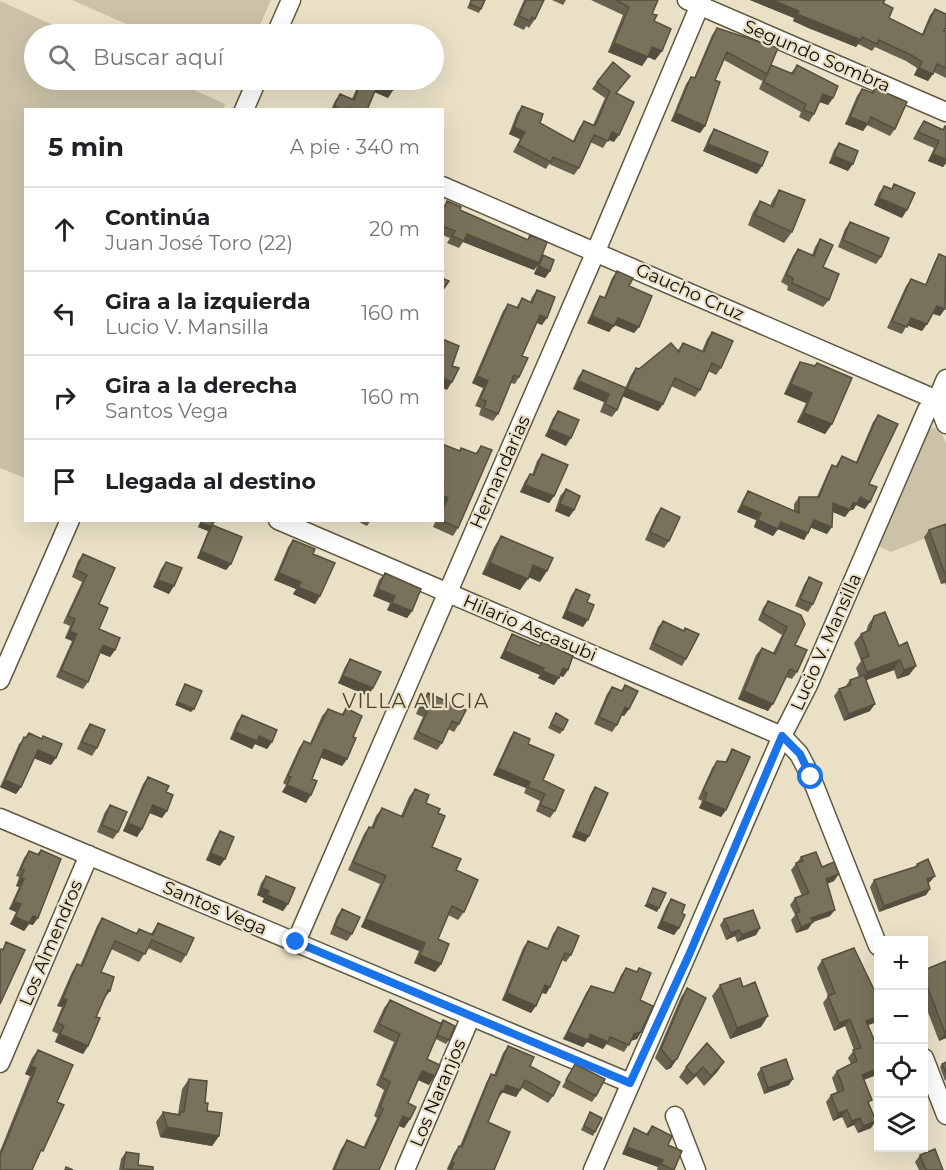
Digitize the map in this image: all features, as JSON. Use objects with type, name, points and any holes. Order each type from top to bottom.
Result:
[{"type":"street","points":[[280,24],[291,0]]},
{"type":"street","name":"Segundo Sombra","points":[[696,2],[946,112]]},
{"type":"street","name":"Hernandarias","points":[[296,942],[596,251],[696,2]]},
{"type":"street","points":[[251,107],[255,90]]},
{"type":"street","name":"Gaucho Cruz","points":[[444,187],[936,400]]},
{"type":"street","name":"Lucio V. Mansilla","points":[[593,1170],[927,410],[936,400],[946,378]]},
{"type":"street","points":[[936,400],[946,424]]},
{"type":"street","points":[[0,680],[69,522]]},
{"type":"street","name":"Hilario Ascasubi","points":[[283,522],[782,736]]},
{"type":"street","points":[[782,736],[800,754],[811,777],[875,936]]},
{"type":"street","name":"Santos Vega","points":[[0,818],[630,1083]]},
{"type":"street","name":"Los Almendros","points":[[0,1063],[89,855]]},
{"type":"street","name":"Los Naranjos","points":[[405,1170],[471,1016]]},
{"type":"street","points":[[928,1068],[946,1115]]},
{"type":"street","points":[[675,1116],[696,1170]]},
{"type":"shaded area","points":[[72,0],[271,0],[260,24],[126,24]]},
{"type":"shaded area","points":[[0,1],[51,24],[24,24],[24,90],[194,90],[225,104],[224,108],[24,108],[24,478],[0,468]]},
{"type":"shaded area","points":[[933,427],[941,431],[946,444],[946,530],[891,552],[878,546],[929,429]]},
{"type":"building","points":[[471,0],[485,0],[481,9],[470,4]]},
{"type":"building","points":[[526,0],[544,0],[535,19],[532,17],[530,21],[519,16]]},
{"type":"building","points":[[616,0],[658,0],[652,14],[657,15],[654,21],[671,29],[662,51],[652,47],[648,57],[614,43],[629,7]]},
{"type":"building","points":[[772,0],[885,0],[883,3],[893,8],[889,18],[923,35],[935,9],[946,14],[944,31],[946,31],[946,68],[937,64],[933,74],[919,68],[922,62],[911,55],[879,40],[877,44],[862,37],[861,40],[797,14],[799,11]]},
{"type":"building","points":[[717,28],[778,48],[767,74],[727,52],[715,80],[720,82],[705,126],[676,113],[691,77],[695,78]]},
{"type":"building","points":[[613,62],[630,76],[616,93],[634,102],[619,135],[612,132],[608,141],[594,135],[579,168],[553,157],[551,162],[518,145],[525,132],[514,127],[522,106],[543,114],[540,123],[574,142],[584,121],[595,126],[610,91],[597,82]]},
{"type":"building","points":[[771,65],[793,74],[797,65],[838,86],[833,98],[823,94],[814,114],[804,110],[806,104],[764,82]]},
{"type":"building","points":[[875,88],[907,102],[895,129],[871,117],[868,124],[850,117],[862,89],[873,93]]},
{"type":"building","points":[[358,90],[375,90],[368,108],[334,106],[340,94],[354,100]]},
{"type":"building","points":[[924,121],[943,130],[946,127],[946,159],[933,154],[939,141],[918,132]]},
{"type":"building","points":[[714,129],[768,152],[762,166],[708,144]]},
{"type":"building","points":[[839,143],[858,151],[853,164],[834,156]]},
{"type":"building","points":[[894,184],[915,193],[907,210],[879,198],[884,186],[892,189]]},
{"type":"building","points":[[779,190],[805,200],[792,232],[755,215],[760,201],[773,207]]},
{"type":"building","points":[[447,201],[461,207],[460,210],[528,240],[530,235],[547,242],[539,263],[467,234],[464,241],[452,236],[455,231],[444,227]]},
{"type":"building","points":[[850,222],[889,238],[881,257],[843,240]]},
{"type":"building","points":[[820,239],[833,245],[823,267],[839,274],[829,300],[792,283],[793,278],[786,275],[798,249],[814,256]]},
{"type":"building","points":[[939,254],[946,257],[945,309],[937,306],[927,324],[911,318],[907,327],[892,321],[911,279],[926,285]]},
{"type":"building","points":[[543,255],[554,260],[550,271],[539,266]]},
{"type":"building","points":[[617,271],[633,278],[629,286],[652,296],[639,327],[618,318],[614,326],[592,316],[600,296],[605,298]]},
{"type":"building","points":[[444,279],[449,281],[444,288]]},
{"type":"building","points":[[537,290],[555,297],[547,318],[540,315],[522,356],[528,358],[519,377],[514,375],[498,414],[484,408],[486,401],[480,399],[488,381],[477,376],[508,304],[518,308],[522,298],[532,303]]},
{"type":"building","points":[[712,332],[733,341],[721,368],[712,363],[700,390],[675,378],[663,404],[627,389],[636,368],[639,369],[671,343],[679,352],[683,343],[704,352]]},
{"type":"building","points":[[444,340],[459,346],[452,366],[459,368],[452,382],[444,379]]},
{"type":"building","points":[[800,362],[815,366],[817,363],[852,378],[832,424],[804,413],[812,393],[791,384]]},
{"type":"building","points":[[583,370],[626,388],[617,410],[605,404],[609,394],[579,381]]},
{"type":"building","points":[[558,411],[579,420],[571,438],[550,429]]},
{"type":"building","points":[[878,415],[898,424],[869,484],[877,487],[870,502],[860,497],[858,503],[853,503],[850,510],[833,503],[832,527],[814,520],[808,533],[781,522],[778,529],[758,520],[761,513],[742,505],[748,491],[799,513],[799,497],[819,497],[832,465],[837,467],[842,456],[857,463]]},
{"type":"building","points":[[444,445],[477,454],[481,446],[492,450],[458,528],[444,522],[444,507],[448,498],[444,496]]},
{"type":"building","points":[[542,454],[568,465],[554,496],[525,485],[530,474],[534,475]]},
{"type":"building","points":[[566,489],[580,496],[574,510],[560,504]]},
{"type":"building","points":[[661,508],[680,517],[669,541],[650,532]]},
{"type":"building","points":[[201,522],[214,522],[211,527]]},
{"type":"building","points":[[946,524],[946,577],[929,530]]},
{"type":"building","points":[[212,525],[242,537],[231,564],[201,551]]},
{"type":"building","points":[[501,536],[553,558],[547,571],[533,565],[528,579],[490,563]]},
{"type":"building","points":[[293,540],[315,549],[313,554],[335,563],[320,596],[298,587],[301,582],[279,573]]},
{"type":"building","points":[[83,554],[115,568],[99,604],[108,608],[99,629],[120,638],[115,650],[103,645],[88,682],[61,670],[77,634],[70,631],[75,619],[68,616],[87,575],[76,570]]},
{"type":"building","points":[[166,562],[182,568],[174,586],[158,580]]},
{"type":"building","points":[[385,573],[421,589],[412,611],[392,603],[395,596],[378,589]]},
{"type":"building","points":[[809,577],[822,583],[813,604],[800,599]]},
{"type":"building","points":[[576,589],[590,595],[587,602],[594,605],[588,620],[567,611]]},
{"type":"building","points":[[768,601],[801,615],[805,624],[795,645],[807,650],[797,672],[790,669],[773,704],[744,691],[762,648],[775,654],[787,627],[763,613]]},
{"type":"building","points":[[885,612],[899,646],[907,642],[916,666],[904,670],[900,660],[867,672],[862,659],[869,656],[861,634],[870,630],[874,616]]},
{"type":"building","points":[[663,621],[684,631],[685,628],[699,634],[686,659],[653,643]]},
{"type":"building","points":[[512,634],[540,646],[542,642],[573,656],[568,670],[563,668],[559,678],[543,671],[544,668],[505,651]]},
{"type":"building","points":[[350,659],[381,672],[373,688],[343,676]]},
{"type":"building","points":[[864,675],[875,704],[849,714],[839,689],[851,685],[850,680]]},
{"type":"building","points":[[185,684],[202,691],[194,709],[177,702]]},
{"type":"building","points":[[625,685],[638,691],[629,709],[625,707],[617,725],[599,717],[612,687],[622,691]]},
{"type":"building","points":[[428,693],[466,710],[459,724],[452,721],[442,743],[418,732],[428,710],[421,707]]},
{"type":"building","points":[[346,708],[362,716],[347,759],[324,749],[312,779],[317,781],[311,795],[287,785],[291,777],[288,776],[304,741],[311,744],[328,709],[343,715]]},
{"type":"building","points":[[556,713],[568,720],[563,730],[551,724]]},
{"type":"building","points":[[242,715],[277,730],[272,742],[259,736],[257,741],[235,732]]},
{"type":"building","points":[[90,724],[105,730],[97,748],[82,742]]},
{"type":"building","points":[[514,732],[530,739],[528,744],[554,755],[543,780],[564,790],[555,811],[540,805],[545,794],[528,787],[530,782],[498,768]]},
{"type":"building","points":[[29,733],[62,744],[56,758],[38,750],[21,787],[5,780],[24,737],[26,738]]},
{"type":"building","points":[[732,749],[750,757],[726,810],[704,801],[707,793],[703,791],[717,761],[727,762]]},
{"type":"building","points":[[148,777],[169,786],[166,792],[173,795],[167,811],[153,805],[142,829],[128,823]]},
{"type":"building","points":[[595,787],[608,793],[589,836],[576,831]]},
{"type":"building","points":[[415,789],[429,795],[426,803],[440,809],[438,813],[445,816],[432,847],[461,859],[456,870],[478,880],[464,912],[452,906],[438,939],[449,944],[441,964],[420,955],[425,943],[366,919],[386,876],[353,862],[369,827],[373,828],[382,808],[403,817]]},
{"type":"building","points":[[110,805],[127,812],[118,832],[102,825]]},
{"type":"building","points":[[220,831],[234,837],[225,859],[211,853]]},
{"type":"building","points":[[41,850],[61,859],[38,918],[33,916],[29,923],[15,917],[21,904],[14,902],[24,879],[21,878],[24,870],[21,869],[29,851],[39,855]]},
{"type":"building","points":[[816,852],[822,867],[834,862],[839,874],[826,879],[835,910],[811,918],[813,922],[801,927],[796,913],[800,912],[795,898],[809,893],[796,863],[803,861],[801,857]]},
{"type":"building","points":[[928,859],[935,876],[927,879],[930,889],[884,906],[874,880],[918,866],[917,864]]},
{"type":"building","points":[[266,876],[295,888],[288,904],[267,895],[269,891],[262,888]]},
{"type":"building","points":[[653,888],[666,893],[659,908],[647,903]]},
{"type":"building","points":[[671,899],[685,905],[682,913],[685,915],[679,928],[662,921]]},
{"type":"building","points":[[342,909],[360,917],[352,934],[335,926]]},
{"type":"building","points":[[753,910],[760,928],[742,935],[739,930],[731,933],[724,919]]},
{"type":"building","points":[[102,918],[137,934],[139,929],[153,935],[158,923],[194,938],[186,955],[152,940],[145,954],[115,941],[101,972],[114,977],[110,991],[108,990],[96,1017],[100,1018],[88,1046],[60,1034],[64,1026],[57,1023],[67,1000],[63,998],[77,964],[82,966]]},
{"type":"building","points":[[558,927],[579,936],[571,955],[565,953],[550,987],[545,985],[536,1006],[507,993],[528,941],[548,949]]},
{"type":"building","points":[[6,942],[25,950],[0,1004],[0,950],[3,950]]},
{"type":"building","points":[[854,948],[874,990],[874,1018],[866,1021],[874,1039],[874,1070],[862,1075],[872,1100],[868,1102],[874,1122],[863,1126],[860,1118],[852,1121],[847,1110],[838,1113],[831,1095],[844,1090],[837,1071],[857,1061],[853,1050],[861,1048],[850,1019],[839,1023],[828,996],[835,993],[822,960]]},
{"type":"building","points":[[946,961],[945,1033],[928,988],[928,968]]},
{"type":"building","points":[[626,968],[637,972],[639,968],[651,973],[640,1000],[653,1006],[641,1032],[634,1034],[629,1045],[610,1037],[608,1042],[590,1034],[588,1040],[568,1032],[591,986],[614,993]]},
{"type":"building","points":[[740,978],[743,987],[755,982],[768,1016],[737,1028],[720,985]]},
{"type":"building","points":[[687,988],[706,998],[677,1059],[672,1062],[661,1049]]},
{"type":"building","points":[[390,1000],[442,1024],[427,1059],[440,1065],[435,1076],[422,1071],[408,1103],[416,1107],[410,1119],[403,1116],[379,1170],[334,1170],[347,1140],[365,1148],[383,1109],[380,1107],[390,1082],[382,1077],[400,1034],[379,1024]]},
{"type":"building","points":[[443,1020],[455,1026],[449,1040],[437,1035]]},
{"type":"building","points":[[707,1043],[724,1062],[711,1076],[703,1067],[694,1076],[686,1067]]},
{"type":"building","points":[[508,1046],[534,1057],[530,1066],[560,1082],[553,1096],[525,1080],[520,1090],[506,1085],[503,1092],[501,1091],[488,1122],[510,1132],[494,1170],[451,1170],[454,1163],[452,1162],[459,1146],[462,1147],[491,1074],[496,1076]]},
{"type":"building","points":[[38,1050],[73,1065],[57,1102],[64,1105],[32,1170],[0,1170],[0,1156],[36,1068],[31,1066]]},
{"type":"building","points":[[786,1059],[793,1079],[768,1088],[761,1068]]},
{"type":"building","points":[[575,1064],[605,1079],[596,1096],[566,1080]]},
{"type":"building","points":[[189,1079],[207,1081],[205,1103],[208,1103],[207,1111],[222,1113],[219,1136],[167,1127],[163,1112],[180,1115],[180,1112],[184,1112]]},
{"type":"building","points":[[590,1112],[602,1118],[595,1132],[584,1126]]},
{"type":"building","points":[[652,1126],[672,1136],[668,1145],[682,1151],[674,1170],[661,1164],[663,1160],[627,1147],[634,1128],[648,1135]]},
{"type":"building","points":[[935,1149],[943,1170],[926,1170],[920,1155]]},
{"type":"building","points":[[126,1152],[139,1154],[138,1165],[153,1167],[153,1170],[123,1169]]},
{"type":"district","name":"VILLA ALICIA","points":[[416,701]]},
{"type":"route","points":[[296,942],[630,1083],[661,1011],[689,955],[782,736],[800,754],[811,777]]}]
